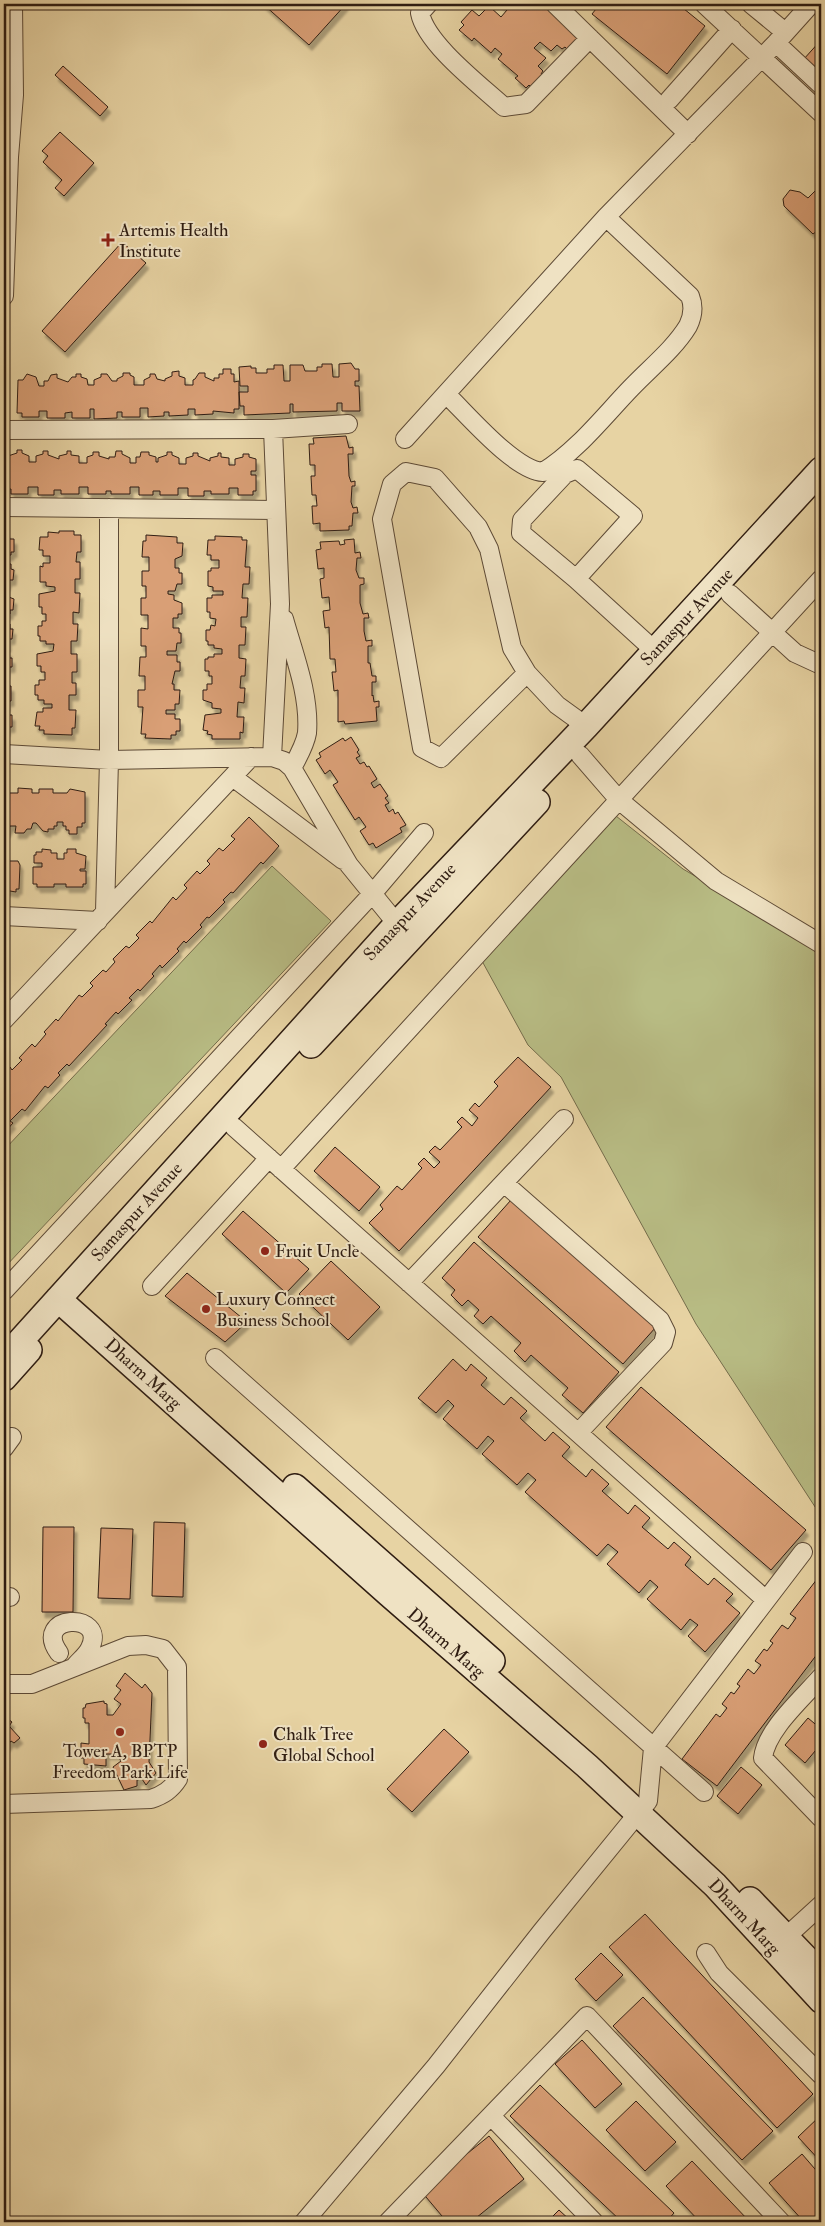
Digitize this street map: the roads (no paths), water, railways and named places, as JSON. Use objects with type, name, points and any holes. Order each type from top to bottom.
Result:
[{"type":"main road","name":"Samaspur Avenue","points":[[4,1359],[68,1297],[234,1127],[730,594],[821,470]]},
{"type":"main road","name":"Samaspur Avenue","points":[[4,1378],[68,1297],[397,924],[655,651],[780,527],[821,496]]},
{"type":"main road","name":"Dharm Marg","points":[[68,1297],[788,1936],[821,1974]]},
{"type":"main road","name":"Dharm Marg","points":[[643,1808],[821,2000]]},
{"type":"street","points":[[4,296],[6,157],[14,95],[13,4]]},
{"type":"street","points":[[428,4],[420,13],[422,26],[434,42],[504,108],[526,104],[590,38]]},
{"type":"street","points":[[554,4],[692,130]]},
{"type":"street","points":[[567,4],[669,100],[692,130]]},
{"type":"street","points":[[704,4],[821,113]]},
{"type":"street","points":[[751,4],[821,84]]},
{"type":"street","points":[[405,439],[606,217],[781,38],[811,4]]},
{"type":"street","points":[[669,100],[732,29]]},
{"type":"street","points":[[446,394],[486,434],[520,464],[534,471],[543,472],[565,455],[672,346],[688,325],[692,314],[693,304],[690,296],[606,217]]},
{"type":"street","points":[[4,430],[273,429],[348,424]]},
{"type":"street","points":[[272,757],[280,604],[273,429]]},
{"type":"street","points":[[576,578],[633,516],[577,468],[565,474],[522,520],[520,533],[576,578],[655,651]]},
{"type":"street","points":[[527,673],[441,758],[422,748],[382,519],[392,484],[406,472],[435,478],[478,527],[489,549],[512,648],[527,673],[557,705],[586,726]]},
{"type":"street","points":[[4,507],[275,510]]},
{"type":"street","points":[[101,916],[110,760],[110,508]]},
{"type":"street","points":[[152,1286],[275,1163],[619,800],[821,579]]},
{"type":"street","points":[[730,594],[795,653],[821,665]]},
{"type":"street","points":[[280,604],[304,699],[307,732],[303,746],[292,768]]},
{"type":"street","points":[[4,754],[110,760],[251,757],[272,757],[284,760],[292,768],[349,864],[397,924]]},
{"type":"street","points":[[580,754],[619,800],[716,881],[821,944]]},
{"type":"street","points":[[4,1020],[234,778],[251,757]]},
{"type":"street","points":[[234,778],[349,864]]},
{"type":"street","points":[[4,1291],[373,893],[424,833]]},
{"type":"street","points":[[4,916],[101,916]]},
{"type":"street","points":[[409,1283],[564,1120]]},
{"type":"street","points":[[234,1127],[766,1600]]},
{"type":"street","points":[[504,1183],[660,1320],[666,1332],[663,1343],[578,1433]]},
{"type":"street","points":[[216,1358],[704,1792]]},
{"type":"street","points":[[304,2222],[436,2066],[542,1931],[643,1808],[654,1748],[803,1552]]},
{"type":"street","points":[[59,1653],[54,1636],[60,1626],[65,1622],[77,1621],[88,1628],[92,1640],[91,1646],[73,1669]]},
{"type":"street","points":[[4,1684],[32,1684],[137,1644],[163,1649],[173,1658],[177,1667],[178,1779],[172,1788],[162,1795],[151,1799],[4,1804]]},
{"type":"street","points":[[821,1677],[770,1735],[764,1747],[763,1758],[821,1818]]},
{"type":"street","points":[[788,1936],[821,1904]]},
{"type":"street","points":[[706,1953],[719,1973],[821,2075]]},
{"type":"street","points":[[398,2218],[587,2016],[781,2222]]},
{"type":"street","points":[[492,2117],[594,2222]]},
{"type":"place","name":"Artemis Health Institute","points":[[108,240]]},
{"type":"place","name":"Fruit Uncle","points":[[265,1251]]},
{"type":"place","name":"Luxury Connect Business School","points":[[206,1309]]},
{"type":"place","name":"Tower A, BPTP Freedom Park Life","points":[[120,1732]]},
{"type":"place","name":"Chalk Tree Global School","points":[[263,1744]]}]
